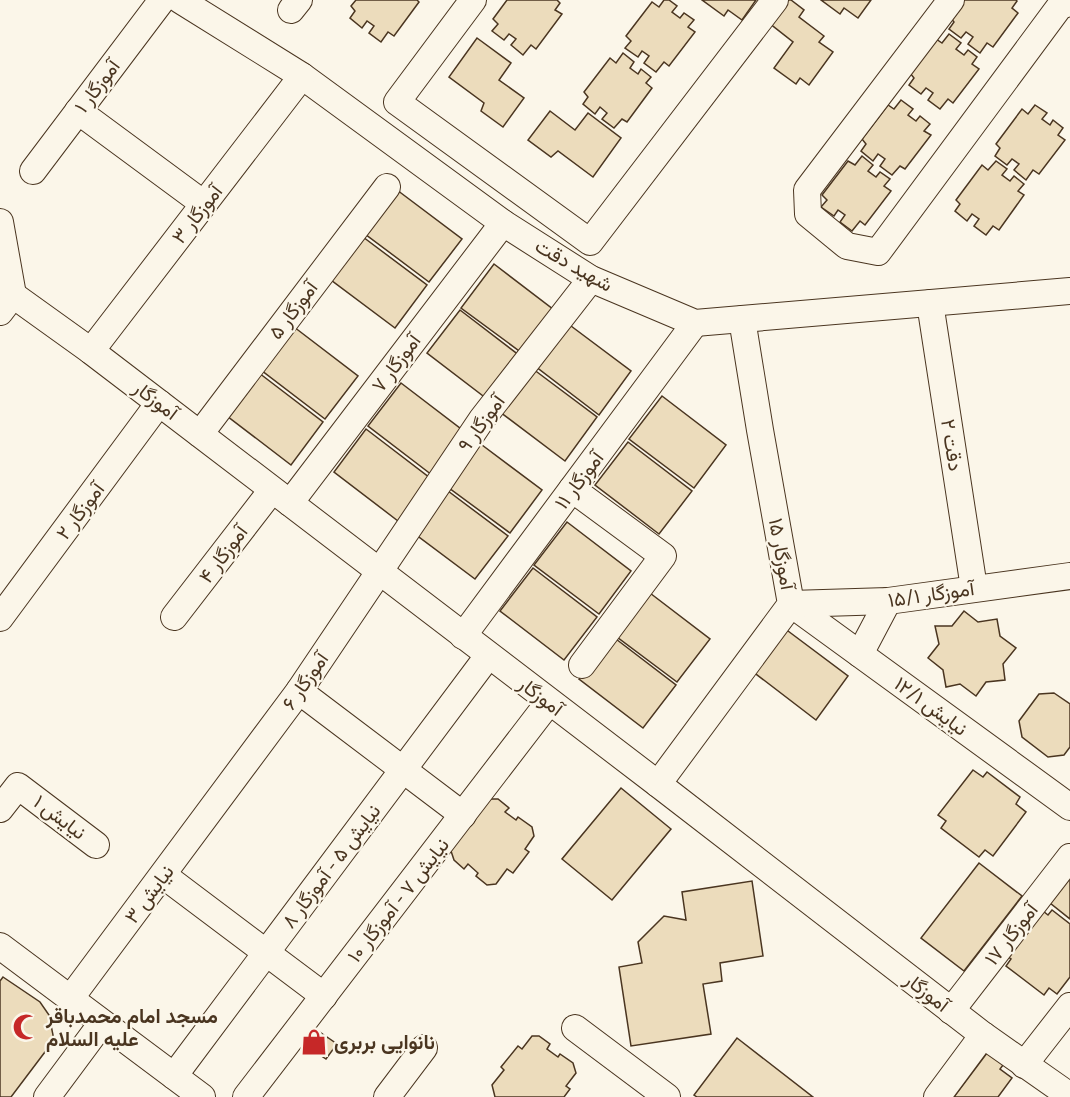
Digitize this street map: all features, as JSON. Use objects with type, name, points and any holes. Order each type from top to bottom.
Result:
[{"type":"street","name":"آموزگار ۱","points":[[33,171],[162,0]]},
{"type":"street","name":"شهید دقت","points":[[180,0],[302,76],[503,223],[591,279],[696,323],[1070,291]]},
{"type":"street","points":[[473,0],[397,102],[590,242],[775,0]]},
{"type":"street","points":[[951,0],[807,190],[808,214],[847,246],[878,252],[1062,3]]},
{"type":"street","name":"آموزگار ۳","points":[[91,351],[302,76]]},
{"type":"street","points":[[78,111],[204,204]]},
{"type":"street","name":"آموزگار ۵","points":[[200,434],[387,187]]},
{"type":"street","points":[[0,222],[7,304]]},
{"type":"street","name":"آموزگار ۷","points":[[281,497],[503,223]]},
{"type":"street","name":"آموزگار ۹","points":[[379,572],[482,419],[591,279]]},
{"type":"street","name":"دقت ۲","points":[[930,303],[974,588]]},
{"type":"street","name":"آموزگار","points":[[7,304],[91,351],[951,1011],[1070,1096]]},
{"type":"street","name":"آموزگار ۱۵","points":[[658,784],[791,604],[742,319]]},
{"type":"street","name":"آموزگار ۱۱","points":[[463,636],[696,323]]},
{"type":"street","name":"آموزگار ۲","points":[[0,618],[159,403]]},
{"type":"street","points":[[572,489],[663,556],[582,665]]},
{"type":"street","name":"آموزگار ۴","points":[[174,618],[281,497]]},
{"type":"street","name":"آموزگار ۶","points":[[228,788],[299,691],[379,572]]},
{"type":"street","name":"آموزگار ۱۵/۱","points":[[791,604],[888,601],[1070,576]]},
{"type":"street","points":[[860,654],[888,601]]},
{"type":"street","name":"نیایش ۱۲/۱","points":[[791,604],[1070,807]]},
{"type":"street","name":"نیایش ۵ - آموزگار ۸","points":[[188,1090],[266,952],[488,656]]},
{"type":"street","points":[[299,691],[463,814]]},
{"type":"street","name":"نیایش ۷ - آموزگار ۱۰","points":[[246,1097],[549,702]]},
{"type":"street","name":"نیایش ۱","points":[[0,809],[18,786],[96,845]]},
{"type":"street","name":"نیایش ۳","points":[[70,999],[228,788]]},
{"type":"street","name":"آموزگار ۱۷","points":[[951,1011],[1070,857]]},
{"type":"street","points":[[163,875],[324,996]]},
{"type":"street","points":[[0,946],[188,1090]]},
{"type":"street","points":[[1024,1065],[1070,1006]]},
{"type":"street","points":[[47,1097],[102,1023]]},
{"type":"street","points":[[575,1028],[667,1097]]},
{"type":"street","points":[[937,1097],[983,1035]]},
{"type":"street","points":[[387,1097],[424,1048]]},
{"type":"building","points":[[356,0],[417,0],[419,2],[394,36],[388,32],[381,42],[369,33],[374,26],[367,21],[362,28],[350,18],[355,11],[351,6]]},
{"type":"building","points":[[507,0],[557,0],[560,3],[555,10],[562,14],[536,49],[531,45],[523,55],[511,45],[516,39],[509,34],[504,40],[492,31],[498,24],[493,19]]},
{"type":"building","points":[[664,0],[669,0],[677,6],[672,12],[680,18],[684,13],[694,20],[688,27],[695,32],[669,66],[664,62],[656,72],[644,63],[649,56],[642,51],[638,57],[625,48],[631,41],[626,36],[652,2],[659,7]]},
{"type":"building","points":[[702,0],[756,0],[742,20],[728,10],[724,16]]},
{"type":"building","points":[[778,0],[791,0],[804,10],[799,17],[824,36],[819,42],[833,52],[809,85],[800,78],[796,84],[774,68],[793,42],[764,19]]},
{"type":"building","points":[[821,0],[871,0],[858,18],[844,8],[840,14]]},
{"type":"building","points":[[963,0],[1016,0],[1012,8],[1018,13],[993,47],[987,43],[980,53],[968,44],[973,37],[966,32],[961,38],[949,29],[954,22],[950,17]]},
{"type":"building","points":[[949,34],[961,43],[956,49],[964,55],[968,50],[977,57],[972,64],[979,69],[953,103],[948,99],[940,109],[928,100],[933,93],[926,88],[921,94],[909,85],[914,78],[910,73],[936,39],[942,43]]},
{"type":"building","points":[[477,38],[511,63],[499,80],[524,98],[503,127],[481,111],[484,103],[449,77]]},
{"type":"building","points":[[623,53],[634,62],[630,68],[638,74],[641,69],[651,77],[646,83],[652,88],[627,122],[622,119],[614,128],[602,119],[607,113],[600,107],[595,114],[583,104],[588,97],[584,92],[610,58],[616,63]]},
{"type":"building","points":[[901,100],[913,109],[908,115],[916,121],[920,116],[930,124],[924,131],[931,135],[905,169],[900,166],[892,175],[880,166],[885,159],[878,154],[873,161],[861,151],[866,144],[862,139],[888,105],[894,109]]},
{"type":"building","points":[[1035,105],[1047,113],[1042,119],[1050,125],[1053,120],[1063,128],[1058,135],[1065,140],[1039,174],[1033,170],[1026,180],[1014,170],[1019,164],[1012,159],[1007,165],[995,156],[1000,148],[996,144],[1022,109],[1028,114]]},
{"type":"building","points":[[550,111],[575,130],[588,113],[621,138],[593,177],[558,151],[551,157],[528,140]]},
{"type":"building","points":[[862,156],[873,165],[868,171],[876,177],[880,172],[890,179],[884,186],[891,191],[865,225],[860,221],[852,231],[840,222],[845,215],[838,210],[834,216],[821,207],[827,200],[822,195],[848,161],[855,165]]},
{"type":"building","points":[[996,161],[1007,169],[1002,175],[1010,181],[1014,176],[1024,184],[1018,191],[1024,195],[999,230],[993,226],[986,235],[974,226],[979,219],[972,214],[967,221],[955,211],[960,204],[956,200],[982,165],[988,170]]},
{"type":"building","points":[[397,190],[462,239],[429,282],[365,234]]},
{"type":"building","points":[[363,237],[427,285],[395,328],[331,280]]},
{"type":"building","points":[[494,264],[558,313],[526,356],[461,308]]},
{"type":"building","points":[[460,310],[524,359],[491,402],[427,353]]},
{"type":"building","points":[[567,323],[631,371],[599,415],[535,366]]},
{"type":"building","points":[[294,327],[358,376],[325,419],[261,370]]},
{"type":"building","points":[[533,369],[597,417],[565,461],[500,412]]},
{"type":"building","points":[[259,373],[323,422],[291,465],[227,416]]},
{"type":"building","points":[[401,383],[465,432],[432,475],[368,426]]},
{"type":"building","points":[[662,396],[726,445],[694,488],[629,439]]},
{"type":"building","points":[[366,429],[430,478],[398,521],[334,472]]},
{"type":"building","points":[[478,442],[542,490],[510,533],[445,485]]},
{"type":"building","points":[[628,442],[692,491],[659,534],[595,485]]},
{"type":"building","points":[[444,488],[508,536],[475,579],[411,531]]},
{"type":"building","points":[[567,522],[631,571],[599,614],[534,565]]},
{"type":"building","points":[[533,568],[597,617],[564,660],[500,611]]},
{"type":"building","points":[[646,590],[710,639],[677,682],[613,634]]},
{"type":"building","points":[[964,611],[978,622],[997,619],[1000,636],[1016,648],[1003,664],[1005,680],[986,682],[976,696],[960,684],[946,687],[943,670],[928,658],[939,644],[935,626],[952,626]]},
{"type":"building","points":[[784,628],[848,676],[816,720],[752,671]]},
{"type":"building","points":[[612,636],[676,685],[643,728],[579,679]]},
{"type":"building","points":[[1054,693],[1070,704],[1070,747],[1064,755],[1048,757],[1022,737],[1019,721],[1039,694]]},
{"type":"building","points":[[973,770],[983,777],[987,772],[1020,797],[1016,804],[1026,812],[993,856],[985,850],[979,857],[941,828],[946,821],[938,815]]},
{"type":"building","points":[[621,788],[671,829],[612,900],[562,859]]},
{"type":"building","points":[[490,799],[498,799],[509,808],[505,812],[516,820],[518,817],[532,827],[534,836],[525,849],[529,852],[513,873],[507,869],[496,884],[487,885],[476,876],[478,873],[468,864],[464,869],[454,860],[450,848]]},
{"type":"building","points":[[1070,860],[1070,919],[1050,903]]},
{"type":"building","points":[[979,863],[1022,896],[964,971],[921,938]]},
{"type":"building","points":[[752,881],[763,956],[720,963],[722,981],[703,984],[711,1034],[631,1046],[619,967],[642,963],[638,942],[664,916],[686,920],[682,892]]},
{"type":"building","points":[[1038,907],[1048,915],[1052,910],[1070,924],[1070,977],[1057,994],[1049,988],[1044,995],[1006,966],[1011,959],[1003,953]]},
{"type":"building","name":"مسجد امام محمدباقر علیه السلام","points":[[3,977],[40,1002],[49,1015],[54,1040],[11,1097],[0,1097],[0,981]]},
{"type":"building","name":"نانوایی بربری","points":[[316,1029],[325,1036],[313,1053],[304,1047]]},
{"type":"building","points":[[532,1036],[539,1036],[550,1044],[547,1049],[558,1057],[560,1054],[573,1063],[576,1073],[566,1086],[570,1089],[564,1097],[495,1097],[492,1085],[504,1070],[501,1067],[518,1046],[522,1049]]},
{"type":"building","points":[[327,1037],[337,1044],[326,1059],[317,1053]]},
{"type":"building","points":[[737,1038],[813,1097],[697,1097],[694,1095]]},
{"type":"building","points":[[990,1049],[1006,1061],[1000,1069],[1012,1078],[998,1097],[954,1097]]},
{"type":"place","name":"مسجد امام محمدباقر علیه السلام","points":[[26,1027]]},
{"type":"place","name":"نانوایی بربری","points":[[314,1042]]}]
